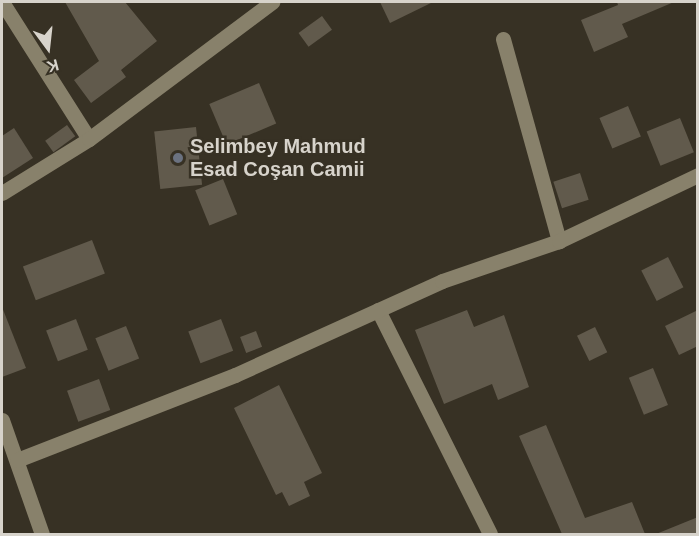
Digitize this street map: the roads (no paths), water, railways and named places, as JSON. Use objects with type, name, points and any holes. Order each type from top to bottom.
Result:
[{"type":"street","points":[[2,2],[89,139]]},
{"type":"street","points":[[2,193],[89,139],[272,2]]},
{"type":"street","points":[[503,39],[559,241]]},
{"type":"street","points":[[17,460],[235,375],[442,281],[559,241],[698,175]]},
{"type":"street","points":[[378,310],[490,534]]},
{"type":"street","points":[[2,420],[42,534]]},
{"type":"place","name":"Selimbey Mahmud Esad Coşan Camii","points":[[178,158]]}]
